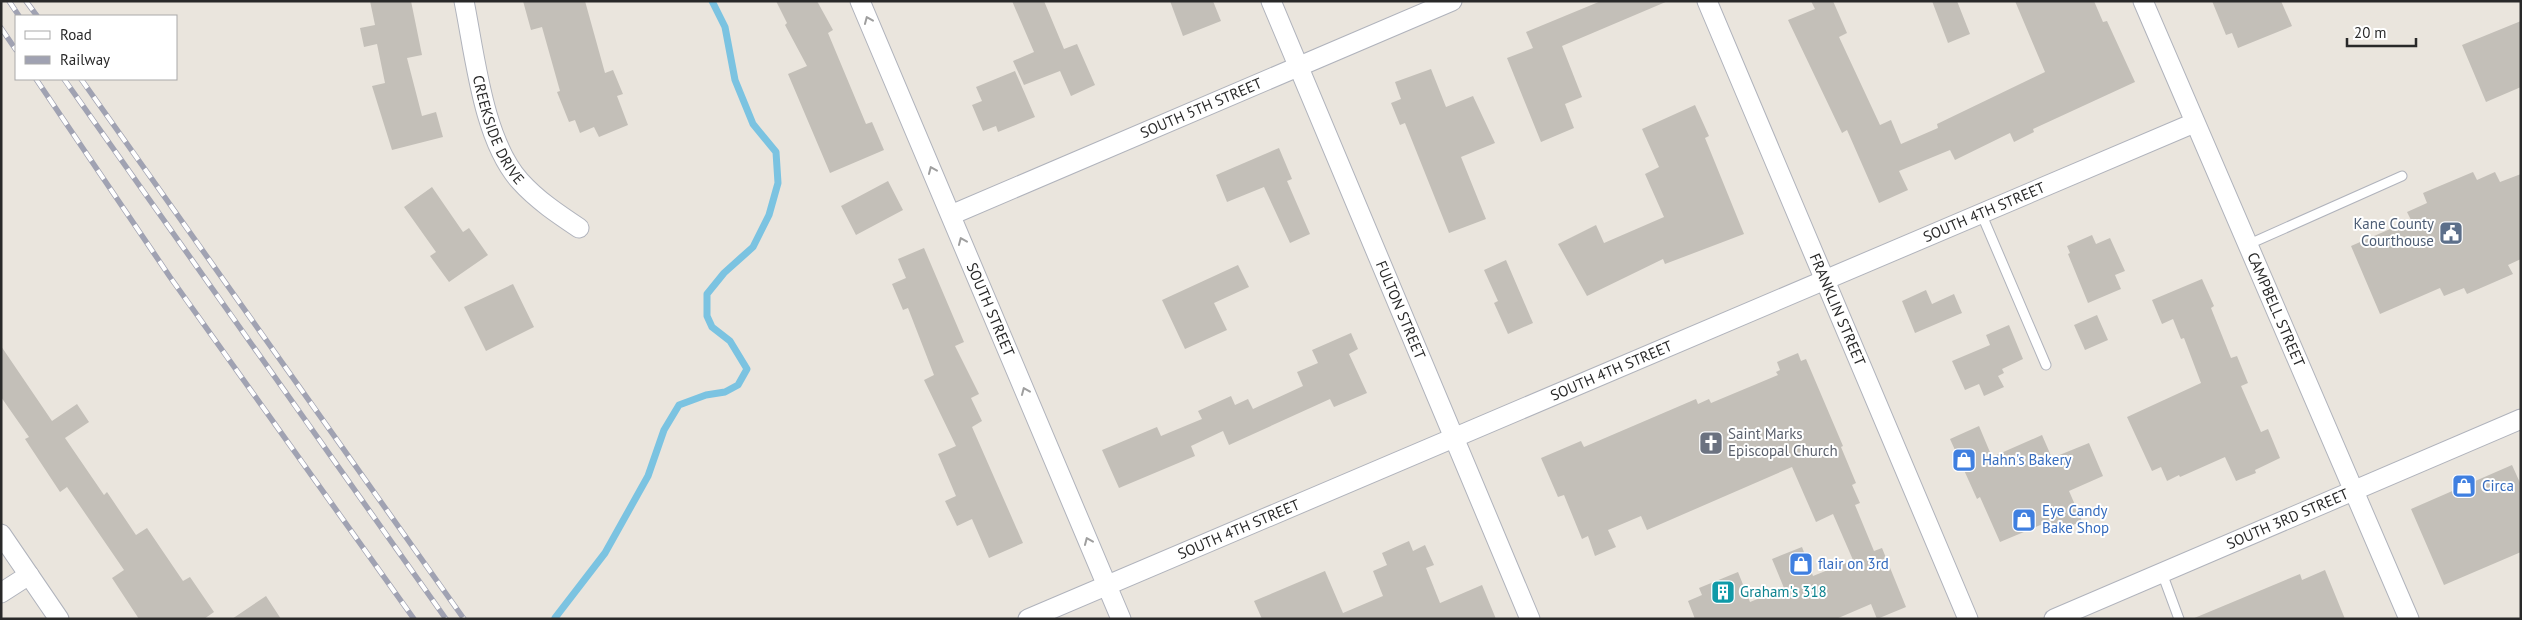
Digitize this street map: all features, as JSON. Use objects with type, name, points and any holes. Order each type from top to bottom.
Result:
[{"type":"street","name":"CREEKSIDE DRIVE","points":[[464,1],[487,112],[499,150],[519,180],[544,204],[579,228]]},
{"type":"street","name":"SOUTH STREET","points":[[860,1],[1121,619]]},
{"type":"street","name":"FULTON STREET","points":[[1271,1],[1530,619]]},
{"type":"street","name":"SOUTH 5TH STREET","points":[[951,215],[1452,1]]},
{"type":"street","name":"FRANKLIN STREET","points":[[1707,1],[1968,619]]},
{"type":"street","name":"CAMPBELL STREET","points":[[2143,1],[2409,619]]},
{"type":"street","name":"SOUTH 4TH STREET","points":[[1028,619],[2194,123]]},
{"type":"street","name":"SOUTH 3RD STREET","points":[[2054,619],[2521,419]]},
{"type":"street","points":[[1,534],[59,619]]},
{"type":"street","points":[[1,593],[29,574]]},
{"type":"lane","points":[[2247,245],[2402,176]]},
{"type":"lane","points":[[1981,213],[2046,366]]},
{"type":"lane","points":[[2162,573],[2179,619]]},
{"type":"building","points":[[370,1],[411,1],[422,55],[407,58],[422,116],[436,112],[443,137],[392,150],[372,86],[385,83],[377,44],[364,47],[360,28],[375,25]]},
{"type":"building","points":[[523,1],[585,1],[605,73],[613,70],[623,94],[617,96],[628,125],[599,137],[594,127],[580,133],[575,120],[569,122],[557,92],[560,91],[542,27],[531,30]]},
{"type":"building","points":[[776,1],[817,1],[833,30],[828,33],[866,124],[872,122],[884,150],[830,173],[788,74],[807,66],[785,25],[787,23]]},
{"type":"building","points":[[1012,1],[1044,1],[1064,49],[1077,44],[1095,85],[1071,96],[1060,71],[1024,85],[1013,61],[1034,52]]},
{"type":"building","points":[[1170,1],[1213,1],[1221,21],[1183,36]]},
{"type":"building","points":[[1601,1],[1668,1],[1562,46],[1582,97],[1565,104],[1574,128],[1541,142],[1507,58],[1533,48],[1526,32]]},
{"type":"building","points":[[1811,1],[1833,1],[1847,33],[1839,37],[1880,125],[1891,120],[1901,144],[1938,128],[1937,124],[2045,72],[2015,1],[2094,1],[2103,22],[2107,21],[2135,82],[2033,129],[2034,132],[2014,142],[2010,133],[1955,160],[1950,150],[1899,171],[1908,190],[1879,203],[1847,130],[1842,133],[1788,20],[1815,9]]},
{"type":"building","points":[[1932,1],[1957,1],[1970,34],[1948,43]]},
{"type":"building","points":[[2212,1],[2281,1],[2292,26],[2238,48],[2232,33],[2226,35]]},
{"type":"building","points":[[2521,21],[2521,87],[2486,102],[2462,45]]},
{"type":"building","points":[[1431,69],[1446,107],[1473,96],[1495,143],[1461,157],[1486,219],[1449,233],[1405,123],[1400,125],[1391,103],[1401,99],[1395,82]]},
{"type":"building","points":[[1015,71],[1035,117],[998,132],[996,126],[983,131],[972,105],[982,101],[976,87]]},
{"type":"building","points":[[1695,105],[1709,136],[1705,138],[1744,234],[1665,264],[1663,259],[1587,296],[1558,244],[1596,225],[1604,243],[1664,217],[1645,174],[1659,167],[1642,129]]},
{"type":"building","points":[[1279,148],[1292,179],[1287,181],[1310,234],[1290,243],[1264,187],[1227,202],[1216,175]]},
{"type":"building","name":"Kane County Courthouse","points":[[2473,172],[2477,180],[2495,172],[2500,182],[2521,174],[2521,259],[2508,265],[2513,274],[2467,294],[2464,288],[2444,296],[2440,288],[2380,314],[2351,246],[2411,220],[2407,212],[2427,203],[2423,193]]},
{"type":"building","points":[[888,181],[903,210],[856,235],[841,206]]},
{"type":"building","points":[[432,187],[463,232],[469,228],[488,255],[449,282],[430,256],[436,252],[404,207]]},
{"type":"building","points":[[2092,235],[2096,244],[2110,238],[2125,271],[2115,275],[2121,289],[2088,303],[2068,254],[2070,253],[2067,246]]},
{"type":"building","points":[[924,248],[964,342],[955,346],[979,394],[971,398],[982,421],[972,427],[1023,543],[989,558],[972,519],[957,526],[945,501],[956,496],[938,454],[956,446],[924,380],[934,375],[908,308],[903,310],[892,284],[906,278],[898,259]]},
{"type":"building","points":[[1506,260],[1533,323],[1508,334],[1494,303],[1498,301],[1484,270]]},
{"type":"building","points":[[1238,265],[1249,287],[1214,303],[1227,330],[1185,349],[1162,300]]},
{"type":"building","points":[[2202,279],[2214,306],[2211,308],[2231,358],[2237,356],[2248,383],[2241,386],[2261,432],[2268,429],[2280,458],[2255,470],[2256,473],[2236,481],[2225,457],[2167,481],[2161,467],[2152,471],[2127,417],[2201,383],[2184,338],[2181,339],[2173,319],[2162,324],[2152,300]]},
{"type":"building","points":[[513,284],[534,327],[486,351],[464,307]]},
{"type":"building","points":[[1926,290],[1932,304],[1954,294],[1962,313],[1915,333],[1902,301]]},
{"type":"building","points":[[2097,315],[2108,340],[2085,350],[2074,325]]},
{"type":"building","points":[[2009,325],[2023,359],[2002,369],[2004,373],[1998,376],[2004,387],[1984,396],[1979,384],[1965,390],[1952,361],[1990,345],[1986,335]]},
{"type":"building","points":[[1351,333],[1358,349],[1349,354],[1367,393],[1334,407],[1330,399],[1229,445],[1223,431],[1191,446],[1195,456],[1119,488],[1102,450],[1157,427],[1161,436],[1202,419],[1198,411],[1231,396],[1235,405],[1248,399],[1253,409],[1303,386],[1297,372],[1318,363],[1312,350]]},
{"type":"building","points":[[1,346],[52,421],[77,404],[89,422],[65,438],[104,495],[107,492],[136,535],[147,528],[183,581],[190,577],[214,612],[204,619],[139,619],[112,578],[124,570],[67,487],[60,492],[25,439],[29,437],[1,397]]},
{"type":"building","points":[[1798,353],[1801,361],[1806,359],[1843,446],[1841,447],[1856,483],[1852,485],[1860,503],[1855,505],[1874,551],[1882,548],[1906,607],[1877,619],[1871,604],[1836,619],[1695,619],[1688,601],[1702,595],[1699,588],[1738,572],[1750,602],[1784,588],[1772,559],[1802,547],[1813,576],[1853,560],[1833,514],[1816,522],[1792,467],[1647,530],[1641,516],[1608,530],[1616,547],[1595,556],[1588,536],[1582,539],[1564,495],[1558,497],[1541,458],[1581,441],[1584,447],[1696,399],[1698,404],[1709,399],[1711,403],[1778,375],[1776,372],[1780,370],[1777,362]]},
{"type":"building","points":[[1979,426],[1992,457],[2042,435],[2052,458],[2089,443],[2103,476],[2069,491],[2082,521],[2055,533],[2050,521],[2000,542],[1980,497],[1977,499],[1950,439]]},
{"type":"building","points":[[2512,465],[2521,485],[2521,552],[2444,585],[2411,509]]},
{"type":"building","points":[[1409,541],[1413,551],[1425,545],[1434,565],[1426,568],[1440,603],[1482,585],[1496,619],[1262,619],[1254,601],[1325,571],[1343,613],[1383,596],[1373,571],[1387,565],[1382,553]]},
{"type":"building","points":[[2325,570],[2345,619],[2192,619],[2300,574],[2302,580]]},
{"type":"building","points":[[266,596],[281,619],[232,619]]},
{"type":"waterway","points":[[555,618],[605,553],[648,476],[664,430],[679,405],[706,395],[725,392],[738,385],[747,369],[730,341],[712,327],[707,316],[707,294],[724,273],[753,247],[769,215],[778,183],[776,152],[753,124],[735,80],[725,27],[712,1]]},
{"type":"railway","points":[[9,1],[18,15]]},
{"type":"railway","points":[[26,1],[36,15]]},
{"type":"railway","points":[[1,28],[15,49]]},
{"type":"railway","points":[[37,80],[170,277],[414,619]]},
{"type":"railway","points":[[65,80],[446,619]]},
{"type":"railway","points":[[82,80],[464,619]]},
{"type":"place","name":"Kane County Courthouse","points":[[2451,233]]},
{"type":"place","name":"Saint Marks Episcopal Church","points":[[1711,443]]},
{"type":"place","name":"Hahn's Bakery","points":[[1964,460]]},
{"type":"place","name":"Circa","points":[[2464,486]]},
{"type":"place","name":"Eye Candy Bake Shop","points":[[2024,520]]},
{"type":"place","name":"flair on 3rd","points":[[1801,564]]},
{"type":"place","name":"Graham's 318","points":[[1723,592]]}]
